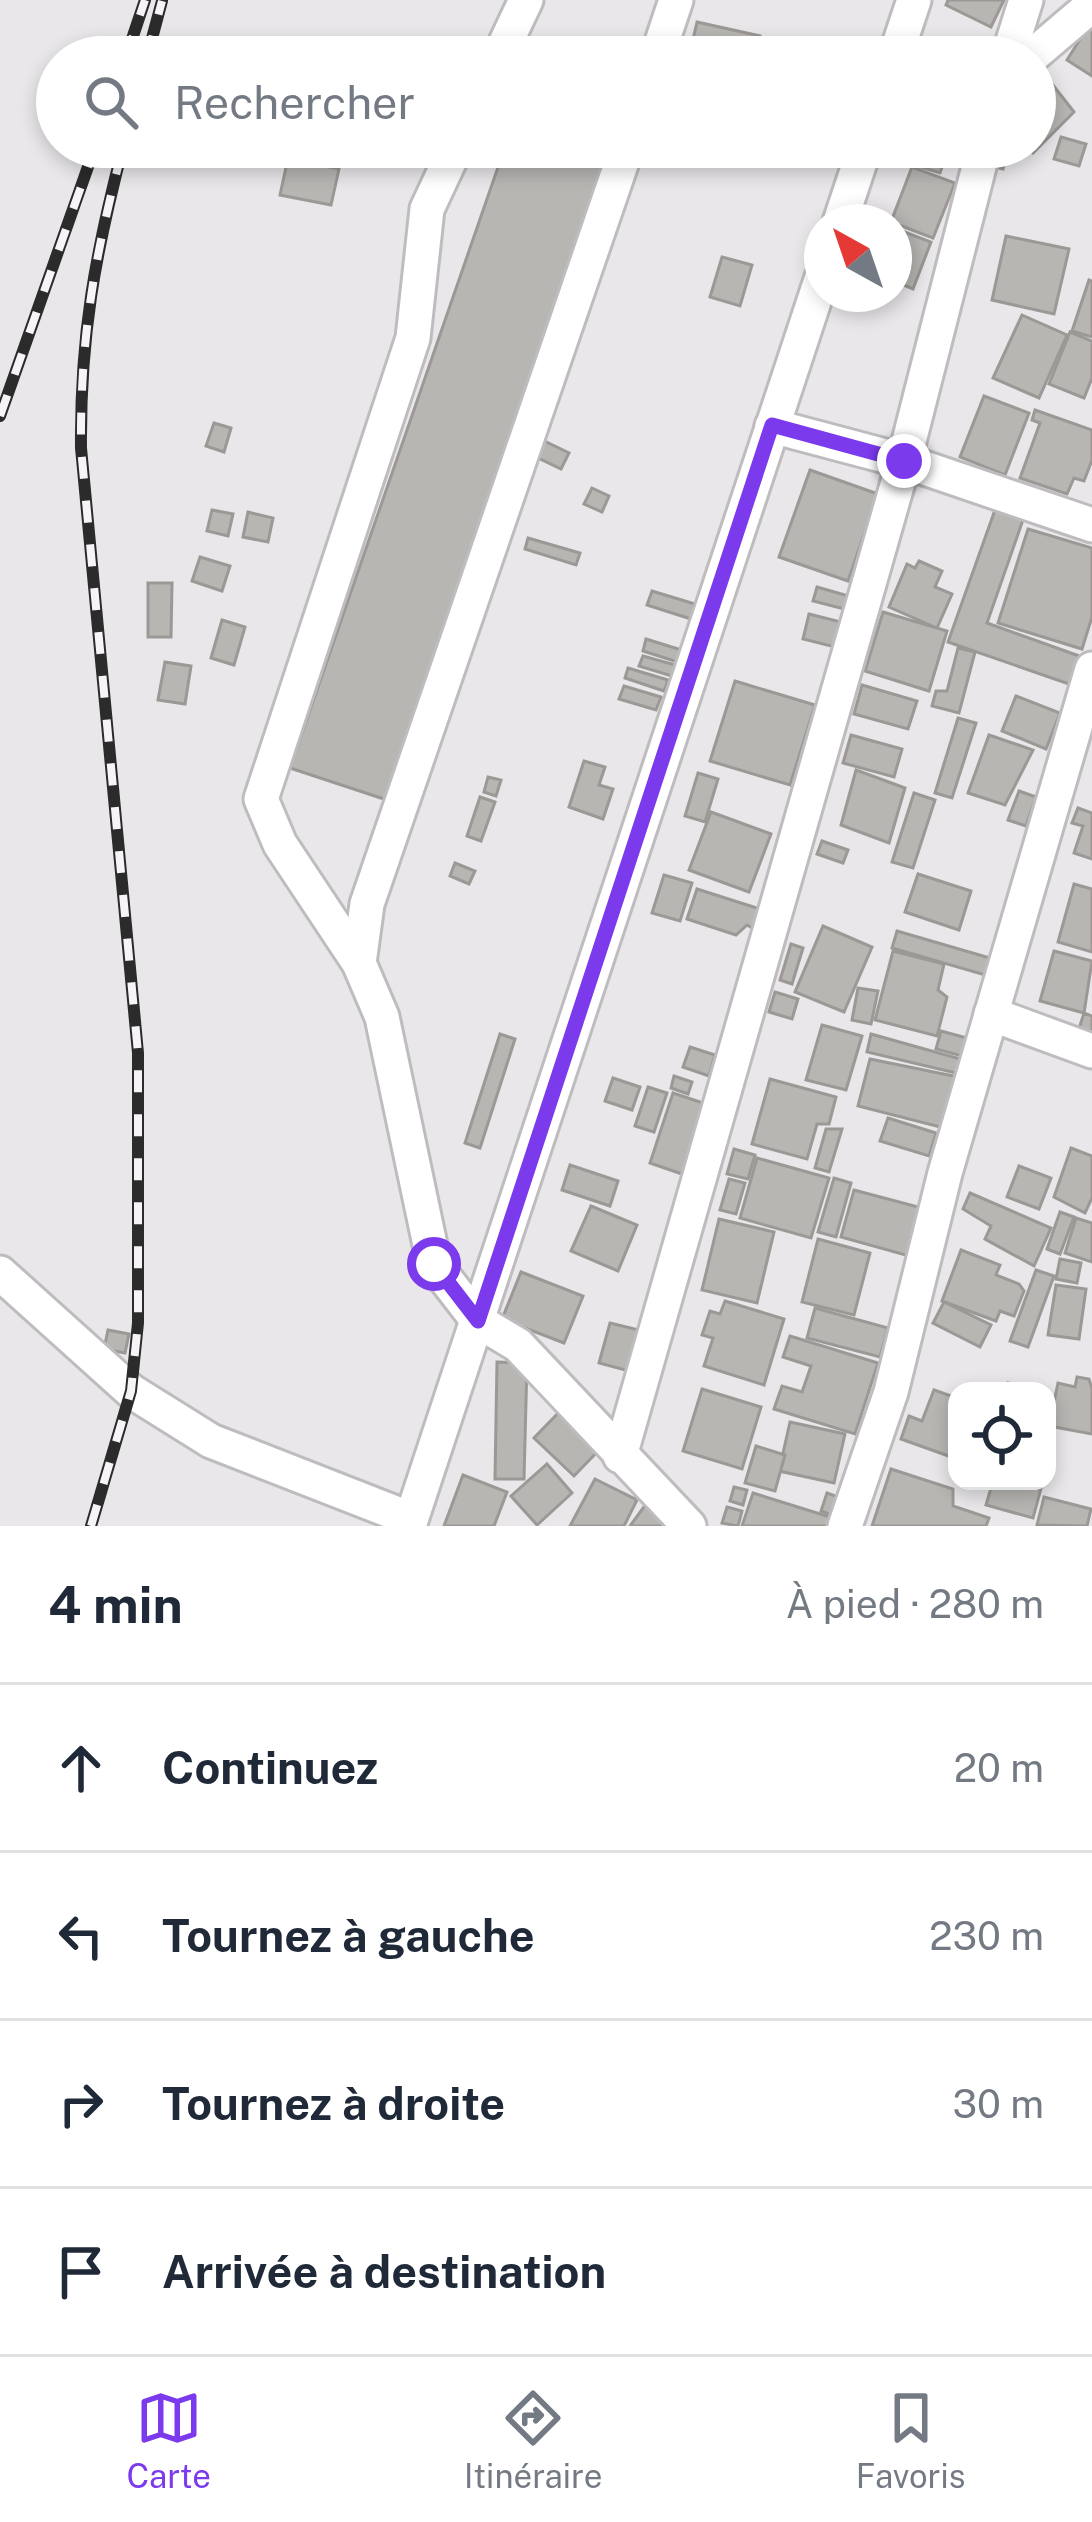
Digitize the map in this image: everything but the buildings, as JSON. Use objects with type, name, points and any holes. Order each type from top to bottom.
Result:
[{"type":"street","points":[[509,36],[526,0]]},
{"type":"street","points":[[664,36],[676,0]]},
{"type":"street","points":[[902,36],[914,0]]},
{"type":"street","points":[[1015,36],[1026,0]]},
{"type":"street","points":[[1055,36],[1092,5]]},
{"type":"street","points":[[446,168],[427,209],[413,338],[261,799],[280,844],[359,963],[382,1017],[434,1264],[478,1321],[518,1345],[688,1526]]},
{"type":"street","points":[[359,963],[367,904],[620,168]]},
{"type":"street","points":[[846,204],[858,168]]},
{"type":"street","points":[[620,1456],[904,461],[979,168]]},
{"type":"street","points":[[0,1273],[131,1391],[212,1441],[410,1522],[810,312]]},
{"type":"street","points":[[772,425],[904,461],[1092,525]]},
{"type":"street","points":[[845,1526],[891,1392],[991,1014],[1092,669]]},
{"type":"street","points":[[991,1014],[1092,1051]]},
{"type":"railway","points":[[133,36],[145,0]]},
{"type":"railway","points":[[153,36],[162,1]]},
{"type":"railway","points":[[0,416],[88,168]]},
{"type":"railway","points":[[91,1526],[131,1391],[138,1323],[138,1053],[81,448],[91,296],[118,168]]},
{"type":"route","points":[[434,1264],[478,1321],[772,425],[904,461]]}]
